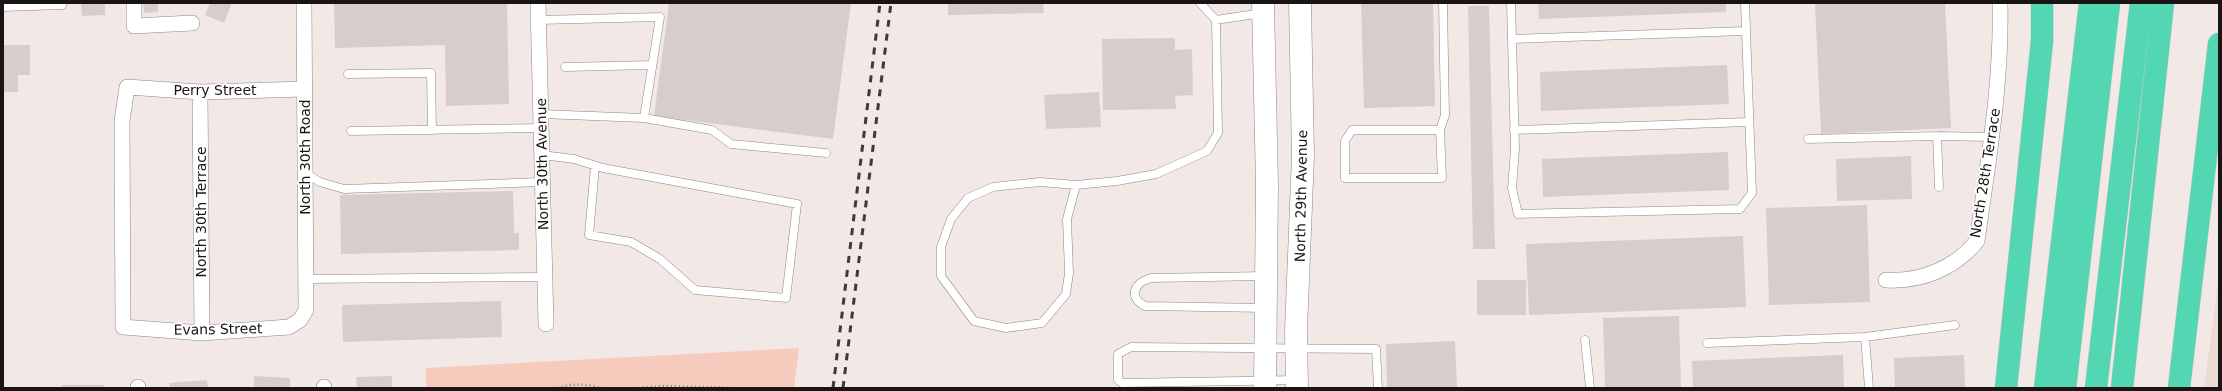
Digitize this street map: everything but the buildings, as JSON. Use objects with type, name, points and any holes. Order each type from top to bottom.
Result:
[{"type":"highway","points":[[2006,388],[2042,41],[2042,3]]},
{"type":"highway","points":[[2045,388],[2090,3]]},
{"type":"highway","points":[[2065,388],[2109,3]]},
{"type":"highway","points":[[2096,388],[2141,3]]},
{"type":"highway","points":[[2122,388],[2163,3]]},
{"type":"highway","points":[[2179,388],[2219,44]]},
{"type":"street","points":[[134,3],[134,26],[192,23]]},
{"type":"street","name":"North 30th Road","points":[[304,3],[306,310]]},
{"type":"street","name":"North 30th Avenue","points":[[538,3],[546,324]]},
{"type":"street","name":"North 29th Avenue","points":[[1296,384],[1303,156],[1300,3]]},
{"type":"street","name":"North 28th Terrace","points":[[1886,280],[1920,278],[1944,269],[1963,256],[1977,241],[1992,136],[2001,43],[2000,3]]},
{"type":"street","points":[[1263,8],[1268,185],[1265,384]]},
{"type":"street","name":"Perry Street","points":[[123,327],[122,121],[127,87],[200,92],[304,89]]},
{"type":"street","name":"North 30th Terrace","points":[[200,92],[202,333]]},
{"type":"street","name":"Evans Street","points":[[123,327],[202,333],[289,327],[300,320],[306,310]]},
{"type":"lane","points":[[1076,185],[1067,219],[1069,273],[1066,294],[1042,323],[1006,328],[974,321],[941,276],[941,247],[951,218],[968,198],[993,187],[1040,182],[1076,185],[1117,181],[1156,174],[1207,151],[1218,133],[1216,20],[1200,3]]},
{"type":"lane","points":[[1440,130],[1352,130],[1345,142],[1345,178],[1442,178],[1440,130],[1445,115],[1443,3]]},
{"type":"lane","points":[[1511,3],[1514,130],[1512,188],[1518,214],[1740,209],[1752,193],[1745,3]]},
{"type":"lane","points":[[3,7],[62,4]]},
{"type":"lane","points":[[1216,20],[1263,8]]},
{"type":"lane","points":[[539,20],[660,17],[644,118]]},
{"type":"lane","points":[[1512,39],[1746,31]]},
{"type":"lane","points":[[565,67],[652,65]]},
{"type":"lane","points":[[348,74],[431,73],[432,130]]},
{"type":"lane","points":[[351,131],[432,130],[541,121],[644,118],[712,130],[731,144],[826,153]]},
{"type":"lane","points":[[1514,130],[1749,122]]},
{"type":"lane","points":[[1937,136],[1939,187]]},
{"type":"lane","points":[[1808,139],[1992,136]]},
{"type":"lane","points":[[542,154],[574,159],[595,166],[797,204],[786,298],[695,290],[660,259],[631,242],[589,235],[595,166]]},
{"type":"lane","points":[[305,173],[320,182],[344,189],[542,182]]},
{"type":"lane","points":[[1266,276],[1152,278],[1143,279],[1135,290],[1138,303],[1145,306],[1266,308]]},
{"type":"lane","points":[[306,279],[544,277]]},
{"type":"lane","points":[[1707,343],[1865,337],[1955,325]]},
{"type":"lane","points":[[1865,337],[1869,388]]},
{"type":"lane","points":[[1585,340],[1590,388]]},
{"type":"lane","points":[[1296,384],[1122,383],[1118,380],[1118,354],[1131,347],[1376,348],[1378,388]]},
{"type":"path","points":[[558,388],[568,384],[576,384],[602,388]]},
{"type":"path","points":[[639,388],[708,386],[734,388]]},
{"type":"shaded area","points":[[2219,277],[2219,388],[2204,388]]},
{"type":"shaded area","points":[[799,348],[794,388],[426,388],[426,368]]},
{"type":"railway","points":[[833,388],[880,3]]},
{"type":"railway","points":[[843,388],[891,3]]}]
